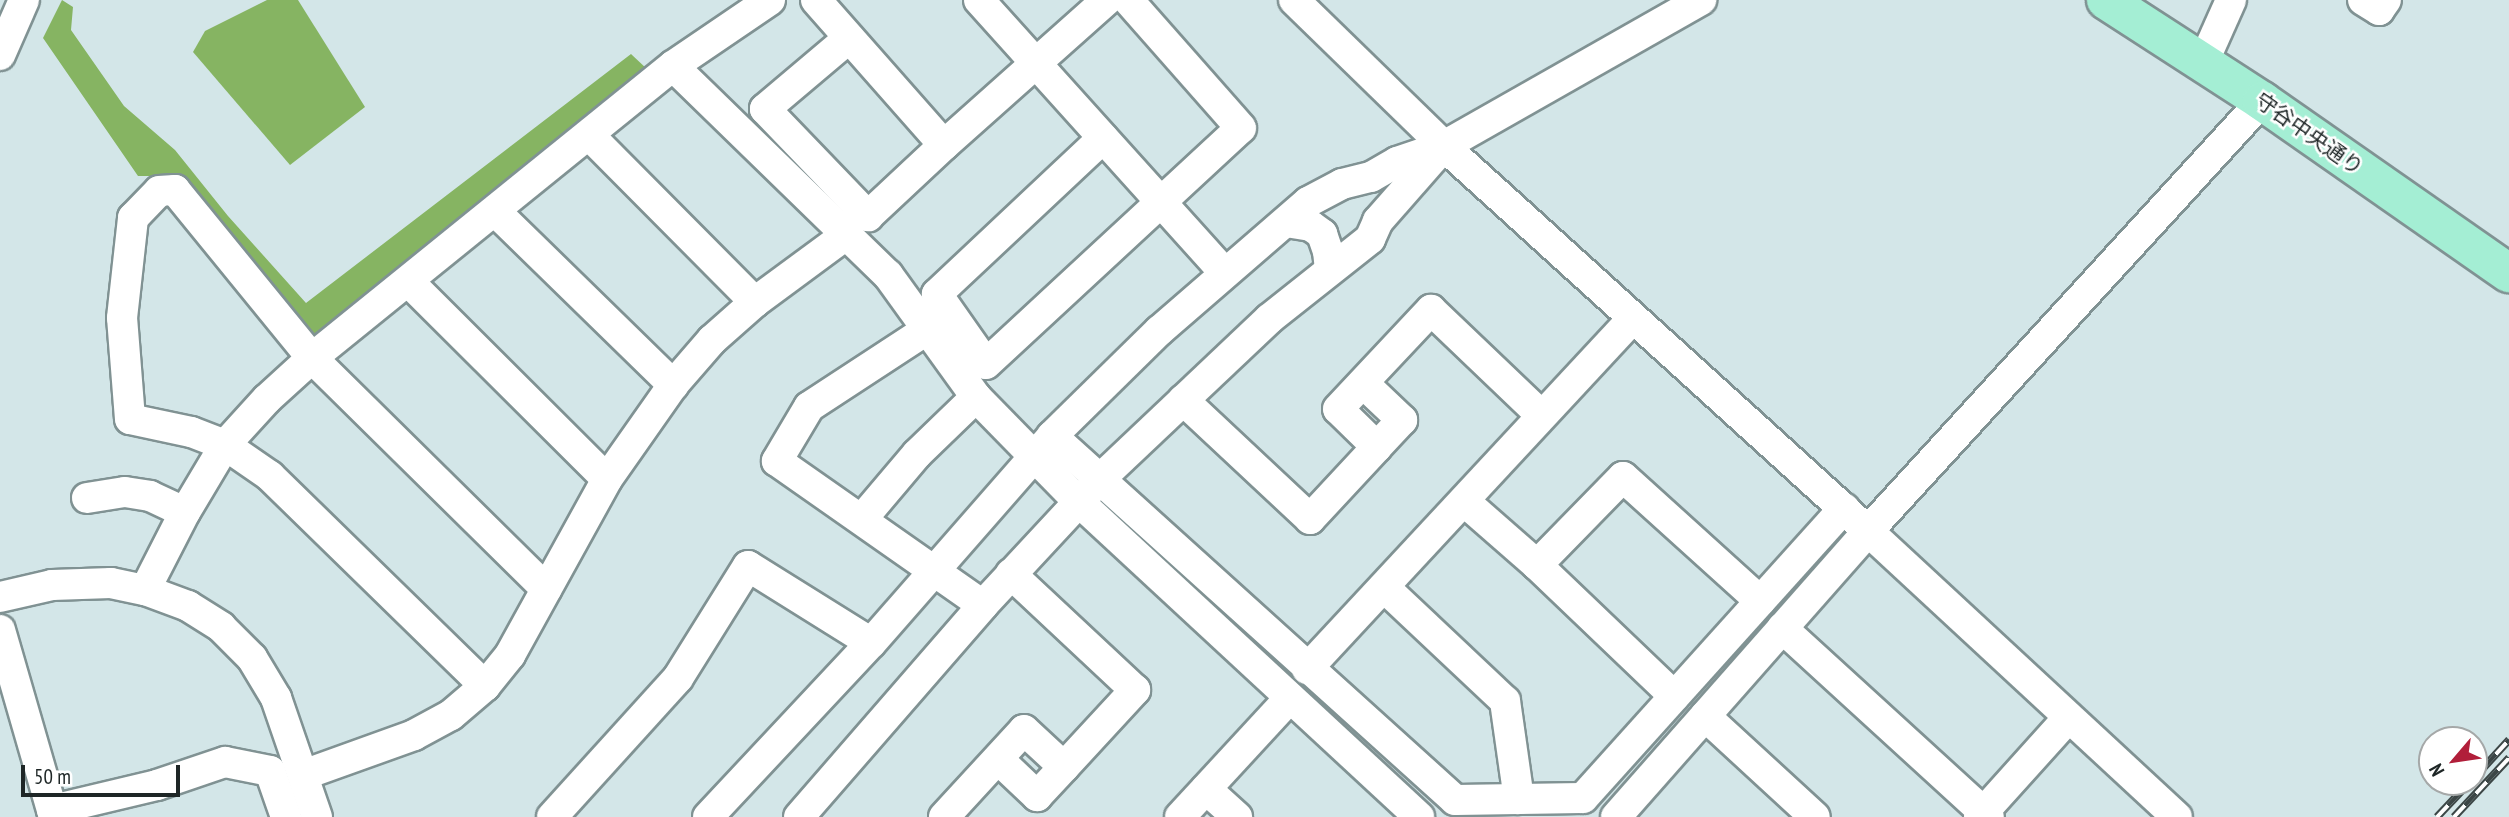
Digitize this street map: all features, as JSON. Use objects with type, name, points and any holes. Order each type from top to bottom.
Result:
[{"type":"main road","name":"守谷中央通り","points":[[2106,0],[2262,101],[2509,273]]},
{"type":"street","points":[[0,55],[24,0]]},
{"type":"street","points":[[145,590],[185,512],[225,445],[267,399],[312,358],[590,136],[673,66],[770,0]]},
{"type":"street","points":[[816,0],[944,145]]},
{"type":"street","points":[[979,0],[1224,272]]},
{"type":"street","points":[[849,38],[765,109],[868,216],[1107,0]]},
{"type":"street","points":[[1103,138],[937,294],[986,364],[1241,128],[1128,0]]},
{"type":"street","points":[[1294,0],[1444,146],[1632,319],[1844,508],[2177,817]]},
{"type":"street","points":[[708,817],[871,643],[1043,446],[1224,272],[1308,202],[1342,184],[1371,177],[1397,162],[1444,146],[1701,0]]},
{"type":"street","points":[[2203,63],[2231,0]]},
{"type":"street","points":[[2363,0],[2379,10],[2386,0]]},
{"type":"street","points":[[673,66],[888,275],[976,397],[1043,446],[1101,478],[1307,669],[1447,808],[1519,799],[1583,798],[1844,508]]},
{"type":"street","points":[[1616,817],[1868,531],[2262,101]]},
{"type":"street","points":[[590,136],[755,302]]},
{"type":"street","points":[[799,817],[983,605],[1078,501],[1269,318],[1370,239],[1378,221],[1444,146]]},
{"type":"street","points":[[485,686],[270,476],[225,445],[191,432],[130,419],[122,318],[133,218],[159,191],[174,190],[312,358],[546,589]]},
{"type":"street","points":[[496,212],[673,385]]},
{"type":"street","points":[[1286,222],[1311,226],[1322,234],[1328,251],[1330,270]]},
{"type":"street","points":[[303,775],[414,735],[452,715],[485,686],[510,655],[607,479],[673,385],[712,340],[755,302],[846,235]]},
{"type":"street","points":[[409,282],[607,479]]},
{"type":"street","points":[[1184,400],[1310,519],[1377,447],[1338,410],[1431,310],[1542,416]]},
{"type":"street","points":[[1307,669],[1632,319]]},
{"type":"street","points":[[928,329],[810,407],[777,461],[983,605]]},
{"type":"street","points":[[862,519],[918,454],[976,397]]},
{"type":"street","points":[[1043,446],[1078,501],[1419,817]]},
{"type":"street","points":[[1537,565],[1623,477],[1760,601]]},
{"type":"street","points":[[88,498],[125,492],[150,496],[185,512]]},
{"type":"street","points":[[1464,501],[1537,565],[1674,696]]},
{"type":"street","points":[[552,817],[678,678],[748,566],[871,643]]},
{"type":"street","points":[[943,817],[1024,730],[1063,767],[1135,690],[1011,574]]},
{"type":"street","points":[[0,597],[52,585],[111,583],[145,590],[188,606],[221,627],[252,659],[276,698],[317,817]]},
{"type":"street","points":[[1384,587],[1505,701],[1519,799]]},
{"type":"street","points":[[1782,628],[1984,815],[2068,718]]},
{"type":"street","points":[[0,629],[53,814],[157,785],[225,762],[270,771],[286,817]]},
{"type":"street","points":[[1180,817],[1290,698]]},
{"type":"street","points":[[1704,716],[1815,817]]},
{"type":"street","points":[[1206,789],[1237,817]]},
{"type":"green space","points":[[62,0],[73,7],[71,30],[124,106],[175,150],[228,216],[306,303],[631,54],[648,70],[310,346],[172,176],[138,176],[43,38]]},
{"type":"green space","points":[[267,0],[298,0],[365,107],[290,165],[193,52],[205,31]]},
{"type":"railway","points":[[2488,763],[2509,740]]},
{"type":"railway","points":[[2454,817],[2509,758]]},
{"type":"railway","points":[[2437,817],[2457,796]]}]
